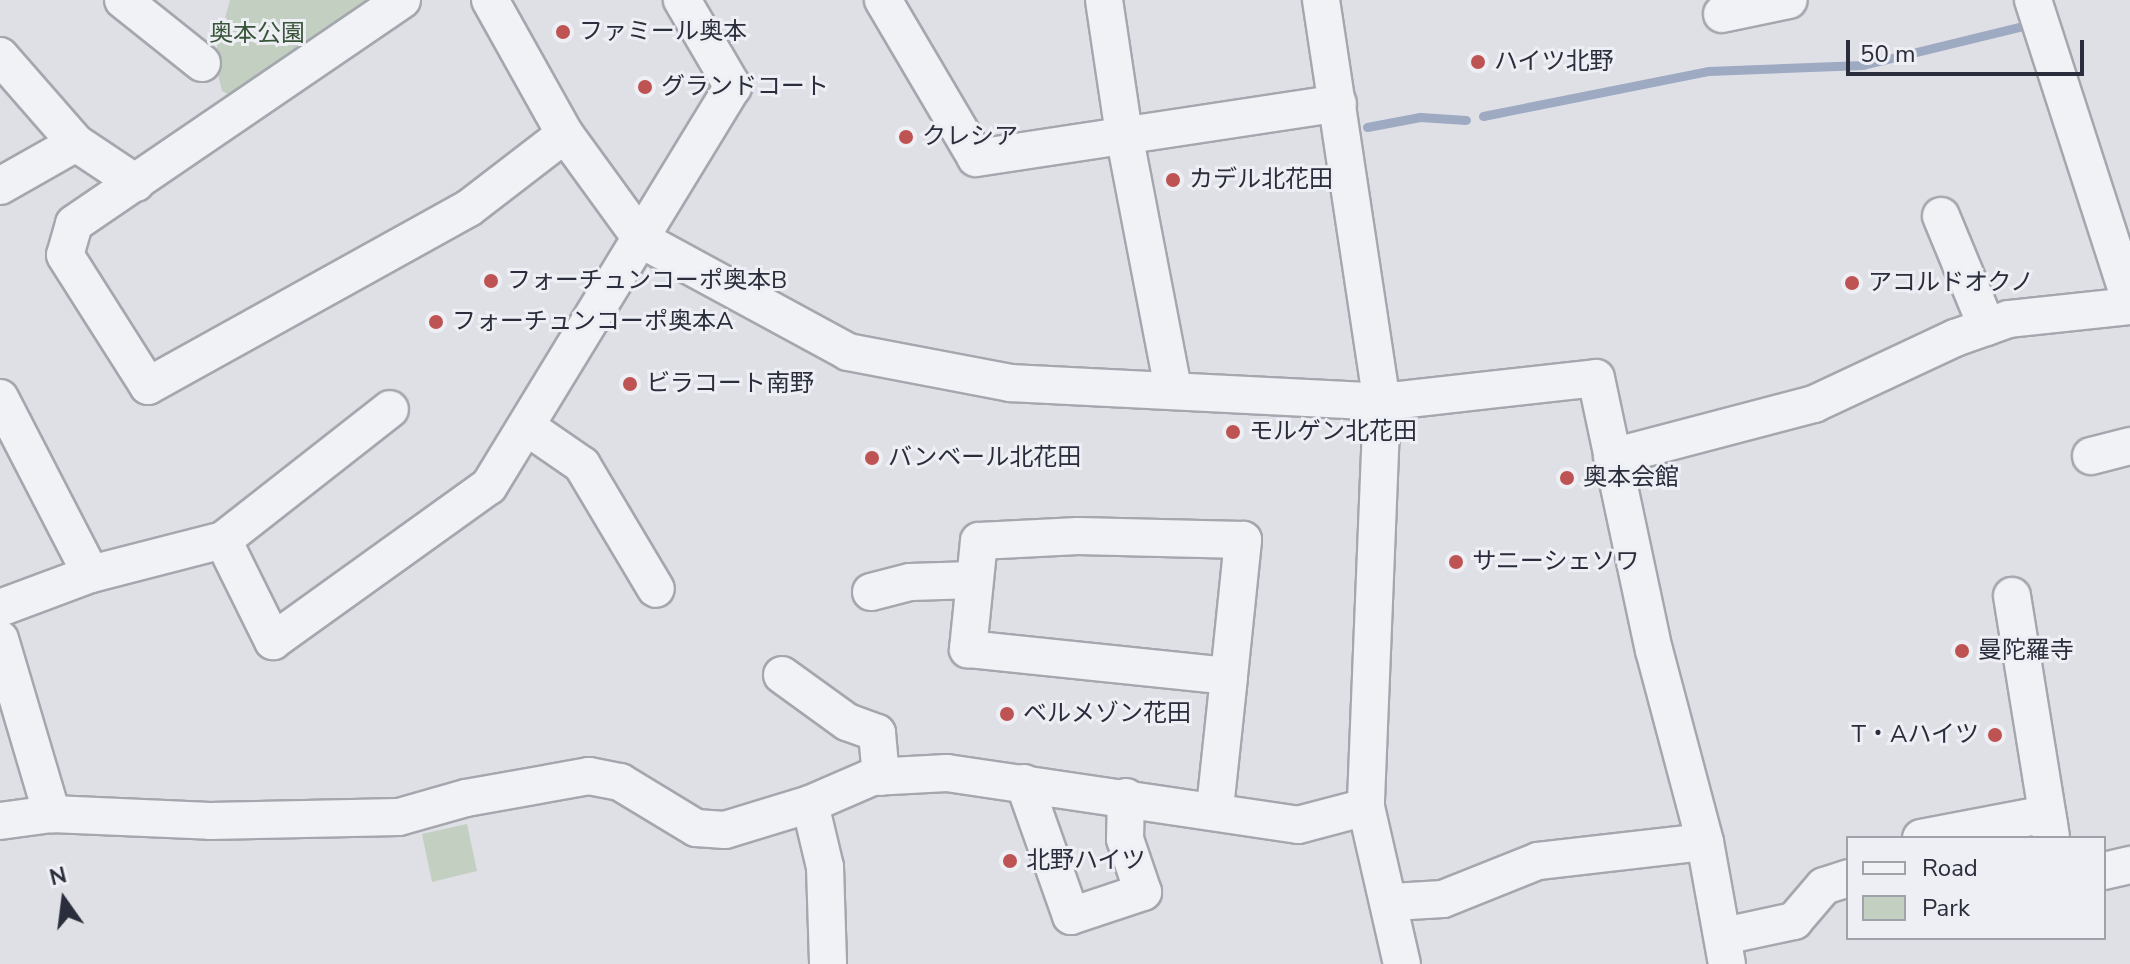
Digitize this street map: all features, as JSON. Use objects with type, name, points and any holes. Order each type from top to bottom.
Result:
[{"type":"street","points":[[123,0],[202,63]]},
{"type":"street","points":[[402,0],[74,224],[65,255],[148,386],[469,208],[565,134]]},
{"type":"street","points":[[490,0],[565,134],[642,240],[848,352],[1010,383],[1173,388],[1382,402],[1596,378],[1654,650],[1705,842],[1726,950],[1794,921],[1824,886],[1846,879]]},
{"type":"street","points":[[223,540],[273,641],[489,486],[733,87],[682,0]]},
{"type":"street","points":[[883,0],[976,158],[1338,103]]},
{"type":"street","points":[[1104,0],[1124,134],[1173,388]]},
{"type":"street","points":[[1321,0],[1382,402],[1366,807],[1392,902],[1402,964]]},
{"type":"street","points":[[1722,14],[1789,0]]},
{"type":"street","points":[[1612,457],[1814,404],[2009,319],[2130,304],[2033,0]]},
{"type":"street","points":[[0,56],[76,143],[136,183]]},
{"type":"street","points":[[0,186],[76,143]]},
{"type":"street","points":[[1941,216],[1987,327]]},
{"type":"street","points":[[0,398],[91,574]]},
{"type":"street","points":[[0,608],[91,574],[223,540],[390,409]]},
{"type":"street","points":[[527,427],[582,465],[656,589]]},
{"type":"street","points":[[2091,456],[2130,446]]},
{"type":"street","points":[[1215,808],[1229,676],[1243,540],[1078,536],[979,541],[968,649],[1229,676]]},
{"type":"street","points":[[871,592],[910,582],[974,580]]},
{"type":"street","points":[[2012,596],[2051,832]]},
{"type":"street","points":[[0,639],[52,814]]},
{"type":"street","points":[[782,675],[847,722],[877,733],[881,777]]},
{"type":"street","points":[[0,821],[52,814],[210,821],[399,817],[466,798],[589,776],[620,782],[696,828],[725,830],[810,804],[881,777],[947,773],[1215,808],[1298,825],[1366,807]]},
{"type":"street","points":[[1024,783],[1071,916],[1143,892],[1125,839],[1126,797]]},
{"type":"street","points":[[810,804],[825,867],[828,964]]},
{"type":"street","points":[[1932,836],[2047,814],[2051,832]]},
{"type":"street","points":[[1392,902],[1443,899],[1538,861],[1705,842]]},
{"type":"street","points":[[2106,871],[2130,865]]},
{"type":"green space","name":"奥本公園","points":[[230,0],[371,0],[232,96],[222,91],[214,58]]},
{"type":"green space","points":[[467,824],[477,871],[432,882],[422,834]]},
{"type":"waterway","points":[[1483,116],[1708,71],[1863,65],[2019,27]]},
{"type":"waterway","points":[[1367,127],[1420,117],[1466,120]]},
{"type":"place","name":"ファミール奥本","points":[[563,32]]},
{"type":"place","name":"ハイツ北野","points":[[1478,62]]},
{"type":"place","name":"グランドコート","points":[[645,87]]},
{"type":"place","name":"クレシア","points":[[906,137]]},
{"type":"place","name":"カデル北花田","points":[[1173,180]]},
{"type":"place","name":"フォーチュンコーポ奥本B","points":[[491,281]]},
{"type":"place","name":"アコルドオクノ","points":[[1852,283]]},
{"type":"place","name":"フォーチュンコーポ奥本A","points":[[436,322]]},
{"type":"place","name":"ビラコート南野","points":[[630,384]]},
{"type":"place","name":"モルゲン北花田","points":[[1233,432]]},
{"type":"place","name":"バンベール北花田","points":[[872,458]]},
{"type":"place","name":"奥本会館","points":[[1567,478]]},
{"type":"place","name":"サニーシェソワ","points":[[1456,562]]},
{"type":"place","name":"曼陀羅寺","points":[[1962,651]]},
{"type":"place","name":"ベルメゾン花田","points":[[1007,714]]},
{"type":"place","name":"T・Aハイツ","points":[[1995,735]]},
{"type":"place","name":"北野ハイツ","points":[[1010,861]]}]
